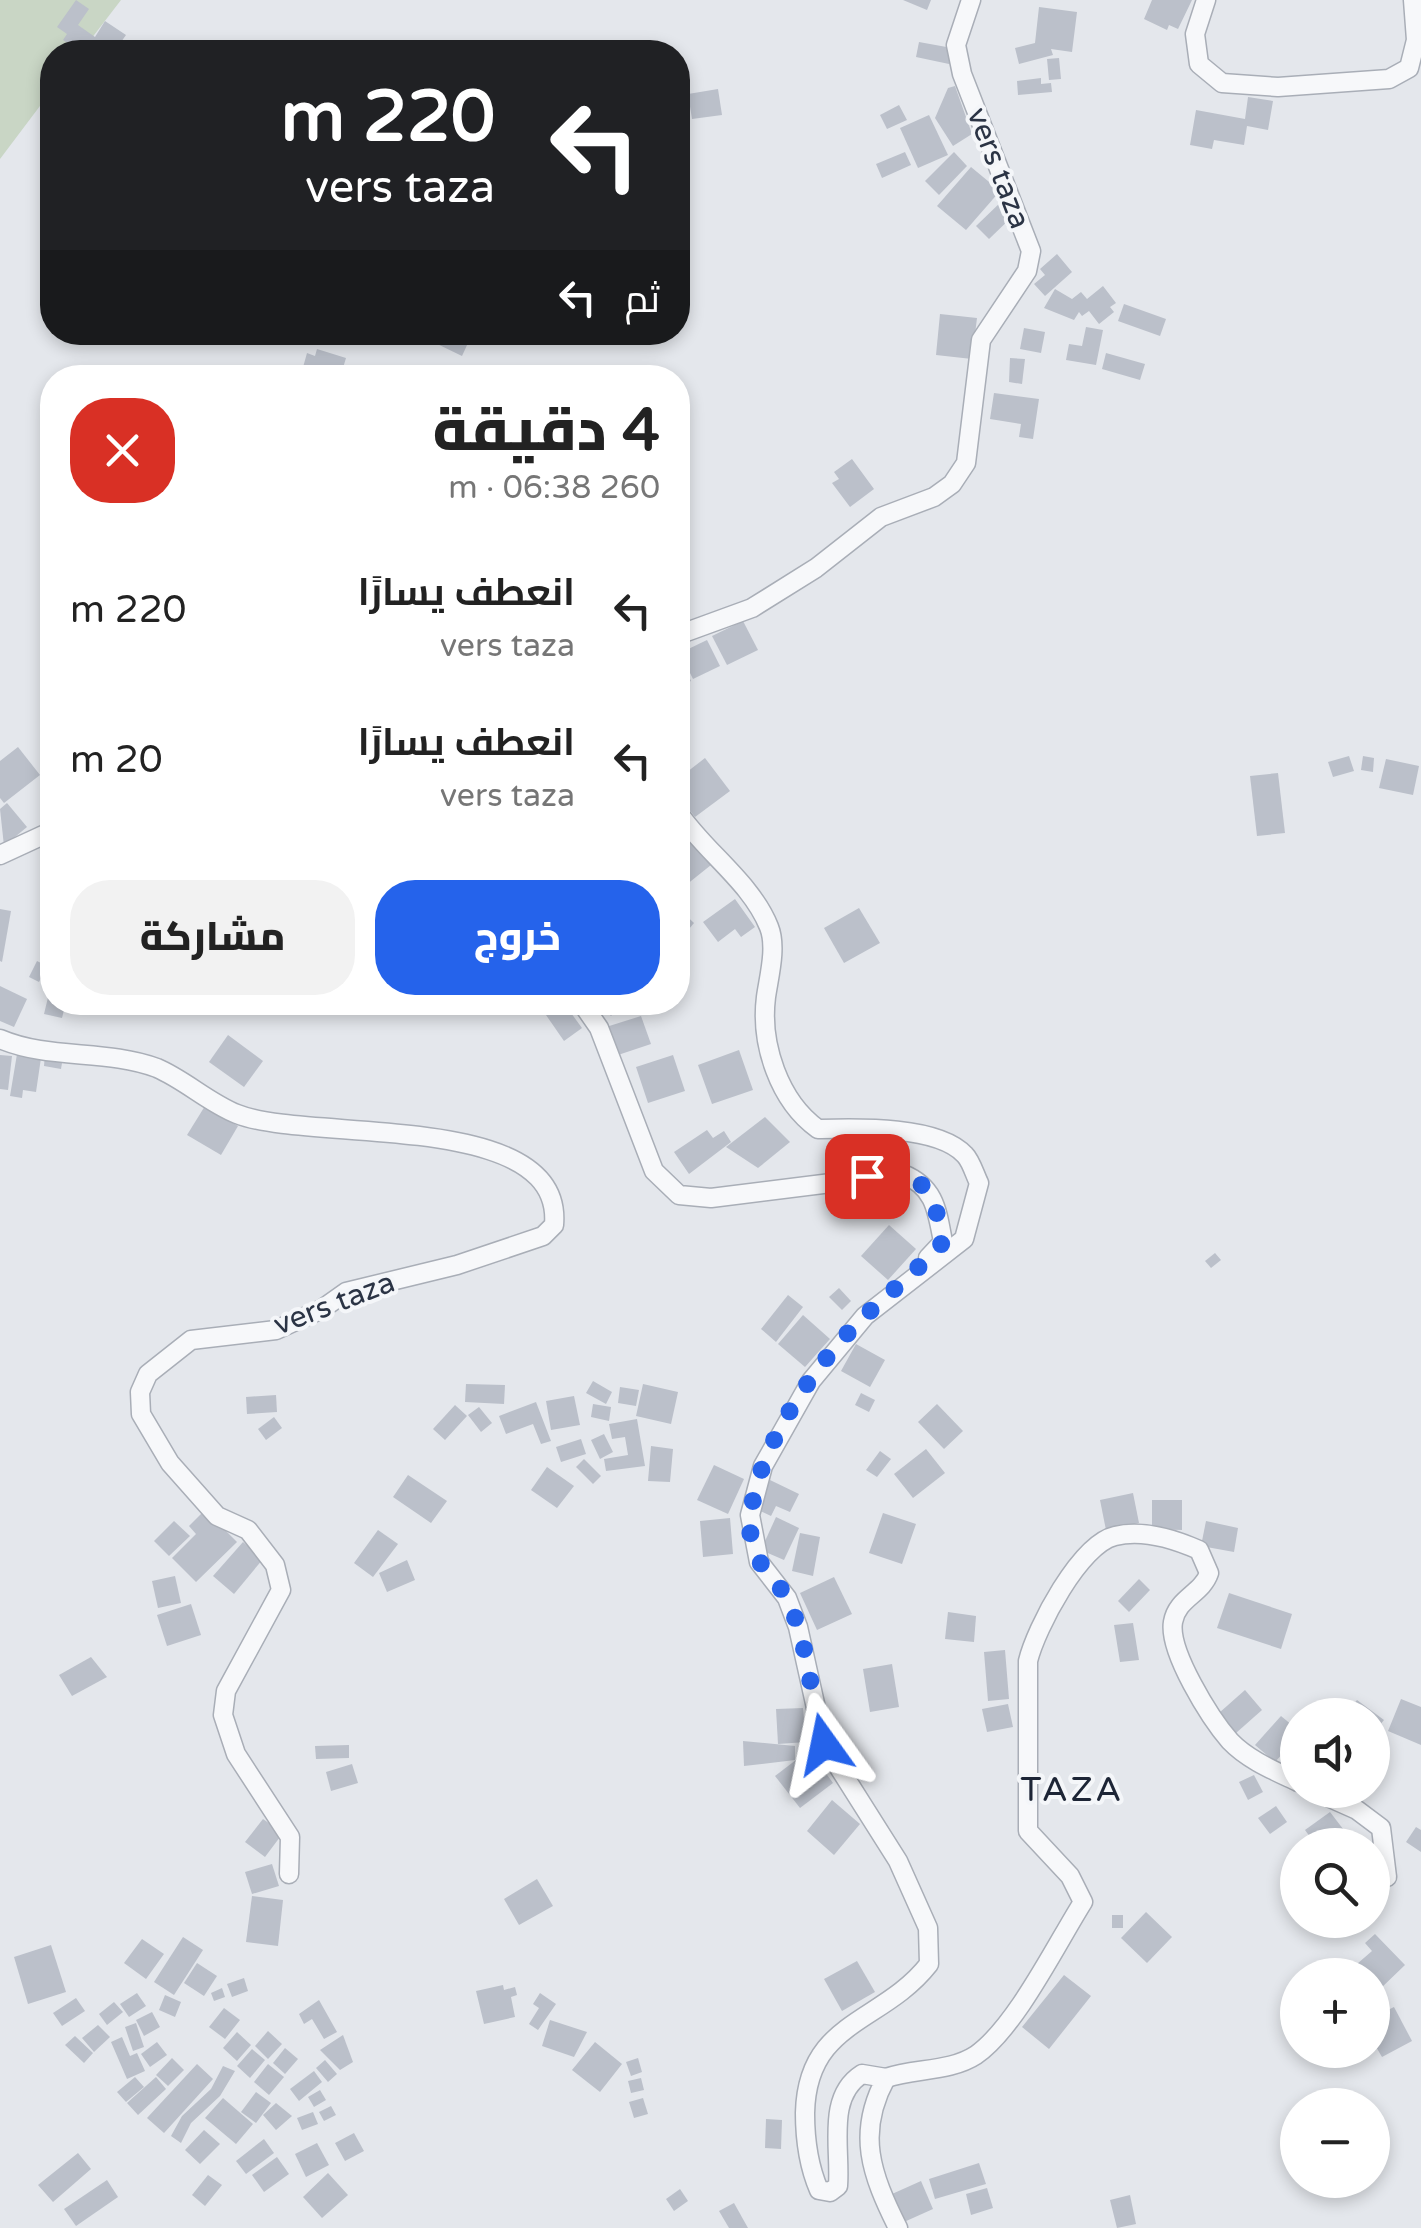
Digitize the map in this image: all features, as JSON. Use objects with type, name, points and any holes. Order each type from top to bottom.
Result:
[{"type":"street","name":"vers taza","points":[[690,631],[752,608],[881,517],[934,497],[952,484],[966,463],[982,340],[1027,271],[1031,251],[962,74],[956,45],[971,0]]},
{"type":"street","points":[[1206,0],[1194,34],[1199,64],[1222,83],[1278,87],[1389,79],[1409,68],[1416,40],[1413,0]]},
{"type":"street","points":[[690,829],[742,884],[770,930],[765,1028],[777,1076],[794,1105],[818,1129],[876,1128],[936,1138],[964,1154],[978,1183],[964,1239],[926,1273],[908,1281]]},
{"type":"street","points":[[0,854],[40,836]]},
{"type":"street","points":[[590,1015],[599,1028],[654,1171],[679,1194],[712,1198],[903,1174],[924,1183],[936,1205],[943,1242],[908,1281],[865,1316],[811,1381],[763,1466],[750,1515],[752,1544],[759,1562],[787,1598],[798,1627],[824,1744],[898,1861],[932,1946],[930,1964],[916,1981],[838,2033],[811,2067],[806,2136],[819,2190],[830,2192],[838,2186],[836,2118],[850,2082],[862,2074],[886,2078],[949,2066],[976,2055],[1030,1988],[1084,1902],[1070,1876],[1028,1831],[1028,1661],[1034,1636],[1051,1606],[1090,1553],[1112,1536],[1155,1535],[1199,1550],[1209,1573],[1206,1584],[1187,1598],[1174,1618],[1176,1652],[1231,1742],[1280,1771]]},
{"type":"street","name":"vers taza","points":[[0,1039],[18,1047],[108,1056],[157,1068],[238,1115],[337,1132],[421,1134],[464,1143],[531,1166],[550,1190],[554,1225],[543,1236],[457,1265],[346,1292],[322,1310],[276,1330],[191,1340],[148,1374],[140,1392],[142,1414],[190,1489],[216,1516],[248,1530],[274,1565],[281,1590],[226,1691],[223,1715],[236,1754],[290,1837],[288,1874]]},
{"type":"street","points":[[1352,1808],[1381,1828]]},
{"type":"street","points":[[886,2078],[868,2117],[868,2137],[880,2188],[898,2228]]},
{"type":"green space","points":[[0,0],[121,0],[90,40],[40,40],[40,106],[0,159]]},
{"type":"building","points":[[76,0],[89,9],[78,25],[95,37],[105,21],[126,35],[122,40],[63,40],[67,34],[57,27]]},
{"type":"building","points":[[903,0],[931,0],[927,10]]},
{"type":"building","points":[[1152,0],[1192,0],[1178,29],[1169,25],[1167,30],[1144,19]]},
{"type":"building","points":[[1039,7],[1077,12],[1072,52],[1051,49],[1053,55],[1019,64],[1015,48],[1035,43]]},
{"type":"building","points":[[919,42],[952,48],[949,64],[916,57]]},
{"type":"building","points":[[1059,58],[1061,79],[1049,80],[1047,59]]},
{"type":"building","points":[[1041,78],[1041,84],[1051,83],[1052,92],[1018,95],[1017,81]]},
{"type":"building","points":[[955,86],[972,134],[953,146],[935,118],[948,88]]},
{"type":"building","points":[[718,89],[722,115],[692,119],[690,94]]},
{"type":"building","points":[[1248,97],[1273,101],[1268,130],[1247,126],[1244,145],[1214,140],[1212,149],[1190,145],[1196,110],[1245,119]]},
{"type":"building","points":[[899,105],[907,120],[887,129],[880,115]]},
{"type":"building","points":[[929,115],[948,155],[918,168],[900,128]]},
{"type":"building","points":[[905,152],[911,165],[882,178],[876,164]]},
{"type":"building","points":[[954,152],[967,166],[939,195],[925,181]]},
{"type":"building","points":[[971,167],[1000,191],[966,230],[937,206]]},
{"type":"building","points":[[1003,200],[1016,213],[989,239],[976,226]]},
{"type":"building","points":[[1057,254],[1072,272],[1045,296],[1034,284],[1045,275],[1040,269]]},
{"type":"building","points":[[1103,286],[1116,303],[1110,307],[1114,312],[1099,324],[1089,311],[1082,316],[1079,312],[1074,320],[1044,308],[1055,289],[1072,299],[1081,292],[1087,299]]},
{"type":"building","points":[[1124,304],[1166,319],[1160,336],[1118,321]]},
{"type":"building","points":[[940,314],[977,318],[972,359],[936,355]]},
{"type":"building","points":[[1086,327],[1103,330],[1096,365],[1066,360],[1069,344],[1082,346]]},
{"type":"building","points":[[1024,328],[1045,332],[1041,353],[1020,349]]},
{"type":"building","points":[[439,345],[467,345],[462,356]]},
{"type":"building","points":[[317,349],[346,358],[344,365],[304,365],[307,353],[315,356]]},
{"type":"building","points":[[1106,353],[1145,364],[1140,380],[1102,369]]},
{"type":"building","points":[[1010,358],[1025,359],[1022,384],[1009,382]]},
{"type":"building","points":[[994,393],[1039,399],[1033,439],[1019,437],[1021,424],[990,419]]},
{"type":"building","points":[[852,459],[874,489],[850,507],[832,483],[839,479],[834,472]]},
{"type":"building","points":[[743,621],[758,650],[727,665],[712,636]]},
{"type":"building","points":[[707,640],[720,666],[693,679],[690,648]]},
{"type":"building","points":[[18,747],[40,775],[4,803],[0,798],[0,761]]},
{"type":"building","points":[[1349,756],[1354,771],[1333,777],[1328,762]]},
{"type":"building","points":[[1363,756],[1374,758],[1373,772],[1361,770]]},
{"type":"building","points":[[705,758],[730,791],[695,817],[690,811],[690,770]]},
{"type":"building","points":[[1386,759],[1419,766],[1413,795],[1379,788]]},
{"type":"building","points":[[1278,773],[1285,833],[1257,836],[1250,776]]},
{"type":"building","points":[[7,803],[27,827],[4,846],[0,809]]},
{"type":"building","points":[[690,839],[711,865],[690,882]]},
{"type":"building","points":[[735,899],[755,927],[741,937],[735,929],[718,942],[703,922]]},
{"type":"building","points":[[859,908],[880,943],[844,963],[824,928]]},
{"type":"building","points":[[0,909],[11,911],[2,962],[0,961]]},
{"type":"building","points":[[37,961],[40,962],[39,982],[29,977]]},
{"type":"building","points":[[0,986],[27,999],[14,1027],[0,1021]]},
{"type":"building","points":[[546,1015],[572,1015],[582,1028],[564,1041]]},
{"type":"building","points":[[641,1016],[651,1044],[615,1056],[606,1027]]},
{"type":"building","points":[[228,1035],[263,1061],[244,1087],[209,1062]]},
{"type":"building","points":[[739,1050],[753,1090],[712,1104],[698,1065]]},
{"type":"building","points":[[17,1054],[41,1058],[36,1092],[23,1090],[22,1098],[10,1096]]},
{"type":"building","points":[[45,1054],[63,1057],[61,1069],[44,1066]]},
{"type":"building","points":[[0,1055],[12,1056],[8,1090],[0,1089]]},
{"type":"building","points":[[673,1055],[685,1091],[648,1103],[636,1067]]},
{"type":"building","points":[[205,1106],[238,1126],[221,1155],[187,1135]]},
{"type":"building","points":[[765,1117],[790,1142],[758,1168],[726,1147]]},
{"type":"building","points":[[707,1130],[713,1138],[724,1131],[731,1142],[689,1174],[674,1152]]},
{"type":"building","points":[[889,1225],[916,1249],[888,1280],[861,1256]]},
{"type":"building","points":[[1215,1253],[1221,1260],[1211,1268],[1205,1261]]},
{"type":"building","points":[[839,1288],[851,1301],[842,1310],[829,1297]]},
{"type":"building","points":[[788,1295],[803,1307],[776,1342],[761,1329]]},
{"type":"building","points":[[803,1315],[830,1339],[805,1367],[778,1344]]},
{"type":"building","points":[[856,1344],[885,1360],[870,1387],[841,1371]]},
{"type":"building","points":[[593,1381],[612,1392],[606,1404],[586,1393]]},
{"type":"building","points":[[466,1384],[505,1385],[504,1404],[465,1402]]},
{"type":"building","points":[[643,1384],[678,1392],[671,1424],[636,1416]]},
{"type":"building","points":[[620,1387],[639,1390],[636,1406],[618,1403]]},
{"type":"building","points":[[861,1393],[875,1400],[869,1412],[855,1405]]},
{"type":"building","points":[[276,1395],[277,1412],[247,1414],[246,1397]]},
{"type":"building","points":[[574,1396],[580,1425],[551,1430],[546,1401]]},
{"type":"building","points":[[536,1402],[551,1441],[541,1444],[533,1424],[506,1434],[499,1416]]},
{"type":"building","points":[[593,1404],[611,1407],[609,1421],[591,1417]]},
{"type":"building","points":[[937,1404],[963,1431],[944,1449],[918,1422]]},
{"type":"building","points":[[455,1405],[467,1416],[445,1440],[433,1429]]},
{"type":"building","points":[[479,1407],[492,1423],[481,1432],[468,1415]]},
{"type":"building","points":[[274,1417],[282,1428],[266,1440],[258,1429]]},
{"type":"building","points":[[637,1419],[645,1466],[606,1471],[604,1459],[628,1455],[625,1437],[612,1439],[609,1424]]},
{"type":"building","points":[[604,1434],[613,1452],[600,1459],[591,1440]]},
{"type":"building","points":[[581,1439],[586,1454],[561,1462],[556,1447]]},
{"type":"building","points":[[651,1446],[673,1449],[670,1482],[648,1481]]},
{"type":"building","points":[[926,1449],[945,1473],[913,1498],[894,1474]]},
{"type":"building","points":[[880,1451],[891,1459],[877,1477],[866,1470]]},
{"type":"building","points":[[584,1459],[601,1476],[593,1484],[576,1467]]},
{"type":"building","points":[[714,1465],[744,1479],[728,1514],[697,1500]]},
{"type":"building","points":[[547,1467],[574,1486],[557,1508],[531,1490]]},
{"type":"building","points":[[408,1475],[447,1501],[431,1523],[393,1497]]},
{"type":"building","points":[[770,1480],[799,1494],[790,1512],[776,1506],[771,1516],[756,1509]]},
{"type":"building","points":[[1133,1493],[1139,1523],[1106,1530],[1100,1500]]},
{"type":"building","points":[[1152,1500],[1182,1500],[1182,1530],[1152,1529]]},
{"type":"building","points":[[205,1510],[237,1542],[196,1582],[172,1558],[196,1534],[189,1526]]},
{"type":"building","points":[[883,1513],[916,1524],[902,1564],[869,1553]]},
{"type":"building","points":[[776,1517],[799,1528],[784,1560],[761,1550]]},
{"type":"building","points":[[730,1518],[733,1554],[703,1557],[700,1521]]},
{"type":"building","points":[[174,1521],[190,1536],[169,1556],[154,1541]]},
{"type":"building","points":[[1206,1521],[1238,1528],[1234,1552],[1201,1546]]},
{"type":"building","points":[[378,1530],[398,1544],[373,1577],[354,1563]]},
{"type":"building","points":[[800,1533],[820,1537],[813,1576],[792,1571]]},
{"type":"building","points":[[243,1542],[263,1559],[234,1594],[213,1576]]},
{"type":"building","points":[[407,1560],[415,1580],[387,1592],[379,1573]]},
{"type":"building","points":[[175,1576],[181,1603],[158,1608],[152,1581]]},
{"type":"building","points":[[834,1577],[852,1614],[817,1630],[800,1593]]},
{"type":"building","points":[[1139,1579],[1150,1590],[1129,1612],[1118,1601]]},
{"type":"building","points":[[1229,1593],[1292,1614],[1281,1649],[1217,1628]]},
{"type":"building","points":[[191,1604],[201,1635],[167,1646],[157,1615]]},
{"type":"building","points":[[948,1612],[976,1616],[974,1642],[945,1639]]},
{"type":"building","points":[[1133,1623],[1139,1660],[1120,1662],[1114,1625]]},
{"type":"building","points":[[1005,1650],[1009,1699],[988,1701],[984,1652]]},
{"type":"building","points":[[91,1657],[107,1677],[72,1696],[59,1675]]},
{"type":"building","points":[[892,1664],[899,1707],[870,1712],[863,1669]]},
{"type":"building","points":[[1245,1690],[1262,1710],[1236,1733],[1219,1713]]},
{"type":"building","points":[[1401,1699],[1421,1707],[1421,1745],[1390,1732]]},
{"type":"building","points":[[1008,1704],[1013,1727],[987,1732],[982,1709]]},
{"type":"building","points":[[803,1708],[806,1742],[778,1744],[776,1709]]},
{"type":"building","points":[[1280,1717],[1280,1757],[1275,1762],[1255,1745]]},
{"type":"building","points":[[743,1741],[795,1746],[795,1760],[744,1766]]},
{"type":"building","points":[[349,1745],[349,1758],[316,1759],[315,1746]]},
{"type":"building","points":[[809,1750],[833,1783],[800,1808],[775,1776]]},
{"type":"building","points":[[352,1764],[358,1783],[331,1791],[326,1772]]},
{"type":"building","points":[[1254,1775],[1263,1792],[1248,1800],[1239,1782]]},
{"type":"building","points":[[832,1800],[860,1824],[834,1855],[807,1831]]},
{"type":"building","points":[[1276,1806],[1287,1822],[1270,1834],[1258,1818]]},
{"type":"building","points":[[1330,1812],[1342,1828],[1308,1828]]},
{"type":"building","points":[[263,1819],[283,1833],[265,1857],[245,1842]]},
{"type":"building","points":[[1416,1827],[1421,1830],[1421,1852],[1406,1842]]},
{"type":"building","points":[[272,1864],[279,1886],[252,1894],[245,1872]]},
{"type":"building","points":[[537,1879],[553,1906],[519,1925],[504,1899]]},
{"type":"building","points":[[252,1896],[283,1900],[278,1946],[246,1942]]},
{"type":"building","points":[[1146,1912],[1172,1937],[1147,1963],[1121,1938]]},
{"type":"building","points":[[1112,1915],[1123,1915],[1123,1928],[1112,1928]]},
{"type":"building","points":[[183,1937],[203,1950],[174,1995],[154,1982]]},
{"type":"building","points":[[1379,1938],[1405,1965],[1390,1979],[1390,1958],[1364,1958],[1372,1951],[1365,1943]]},
{"type":"building","points":[[142,1939],[164,1954],[146,1979],[124,1963]]},
{"type":"building","points":[[51,1945],[66,1992],[28,2004],[14,1957]]},
{"type":"building","points":[[857,1961],[875,1992],[842,2011],[824,1979]]},
{"type":"building","points":[[197,1963],[217,1976],[204,1996],[184,1983]]},
{"type":"building","points":[[1064,1975],[1091,1996],[1049,2049],[1022,2027]]},
{"type":"building","points":[[244,1978],[248,1991],[232,1997],[227,1984]]},
{"type":"building","points":[[503,1985],[504,1990],[515,1987],[517,1995],[511,1997],[515,2017],[484,2024],[476,1991]]},
{"type":"building","points":[[222,1988],[225,1997],[214,2001],[211,1993]]},
{"type":"building","points":[[137,1993],[146,2006],[129,2017],[120,2004]]},
{"type":"building","points":[[540,1993],[556,2004],[538,2030],[529,2024],[539,2008],[533,2004]]},
{"type":"building","points":[[165,1995],[181,2002],[175,2017],[159,2010]]},
{"type":"building","points":[[76,1998],[85,2011],[62,2026],[53,2013]]},
{"type":"building","points":[[319,2000],[337,2032],[324,2039],[312,2019],[304,2024],[299,2014]]},
{"type":"building","points":[[114,2002],[123,2012],[107,2025],[99,2014]]},
{"type":"building","points":[[1394,2007],[1412,2041],[1390,2053],[1390,2009]]},
{"type":"building","points":[[224,2008],[240,2020],[225,2039],[209,2027]]},
{"type":"building","points":[[152,2012],[160,2027],[144,2036],[136,2020]]},
{"type":"building","points":[[550,2020],[587,2032],[574,2057],[542,2046]]},
{"type":"building","points":[[136,2023],[144,2047],[133,2051],[125,2027]]},
{"type":"building","points":[[98,2025],[110,2037],[94,2052],[82,2038]]},
{"type":"building","points":[[268,2031],[282,2044],[268,2059],[255,2046]]},
{"type":"building","points":[[237,2032],[251,2045],[237,2061],[223,2048]]},
{"type":"building","points":[[343,2035],[353,2062],[340,2070],[320,2050]]},
{"type":"building","points":[[75,2036],[93,2053],[84,2063],[65,2045]]},
{"type":"building","points":[[122,2037],[130,2056],[137,2053],[145,2071],[127,2079],[111,2042]]},
{"type":"building","points":[[157,2042],[167,2055],[150,2067],[141,2054]]},
{"type":"building","points":[[595,2042],[622,2064],[600,2092],[572,2070]]},
{"type":"building","points":[[285,2048],[298,2059],[285,2074],[273,2063]]},
{"type":"building","points":[[252,2049],[265,2060],[250,2078],[237,2066]]},
{"type":"building","points":[[172,2058],[184,2070],[168,2086],[156,2075]]},
{"type":"building","points":[[638,2058],[642,2072],[631,2076],[626,2062]]},
{"type":"building","points":[[325,2060],[337,2074],[328,2082],[316,2068]]},
{"type":"building","points":[[197,2064],[213,2079],[164,2133],[147,2118]]},
{"type":"building","points":[[268,2064],[284,2077],[269,2095],[254,2082]]},
{"type":"building","points":[[223,2066],[235,2071],[220,2096],[191,2123],[181,2143],[171,2136],[182,2116],[211,2089]]},
{"type":"building","points":[[314,2071],[322,2082],[299,2101],[290,2089]]},
{"type":"building","points":[[135,2077],[144,2087],[126,2102],[117,2092]]},
{"type":"building","points":[[156,2077],[166,2089],[138,2115],[127,2103]]},
{"type":"building","points":[[641,2078],[644,2090],[631,2093],[628,2081]]},
{"type":"building","points":[[320,2090],[326,2100],[314,2107],[308,2097]]},
{"type":"building","points":[[256,2092],[271,2103],[256,2123],[241,2112]]},
{"type":"building","points":[[223,2098],[253,2124],[236,2144],[205,2118]]},
{"type":"building","points":[[643,2098],[648,2114],[634,2118],[629,2102]]},
{"type":"building","points":[[276,2103],[292,2116],[276,2130],[263,2115]]},
{"type":"building","points":[[331,2106],[336,2115],[324,2121],[319,2112]]},
{"type":"building","points":[[313,2112],[318,2124],[302,2130],[297,2118]]},
{"type":"building","points":[[766,2119],[782,2120],[781,2149],[765,2148]]},
{"type":"building","points":[[204,2130],[220,2144],[200,2164],[185,2150]]},
{"type":"building","points":[[354,2133],[364,2151],[345,2161],[335,2143]]},
{"type":"building","points":[[264,2139],[274,2153],[246,2174],[236,2161]]},
{"type":"building","points":[[317,2143],[329,2165],[306,2177],[295,2154]]},
{"type":"building","points":[[78,2153],[91,2169],[53,2202],[38,2185]]},
{"type":"building","points":[[277,2157],[289,2174],[264,2192],[252,2175]]},
{"type":"building","points":[[979,2163],[986,2184],[935,2199],[929,2179]]},
{"type":"building","points":[[328,2173],[348,2195],[322,2218],[303,2197]]},
{"type":"building","points":[[208,2175],[222,2185],[205,2206],[192,2195]]},
{"type":"building","points":[[107,2180],[118,2197],[76,2226],[64,2209]]},
{"type":"building","points":[[921,2181],[933,2209],[904,2222],[892,2194]]},
{"type":"building","points":[[987,2188],[993,2208],[971,2215],[966,2194]]},
{"type":"building","points":[[680,2189],[688,2201],[674,2211],[666,2199]]},
{"type":"building","points":[[1130,2195],[1136,2224],[1117,2228],[1110,2200]]},
{"type":"building","points":[[734,2203],[748,2228],[729,2228],[719,2211]]},
{"type":"district","name":"TAZA","points":[[1072,1789]]},
{"type":"route","points":[[824,1744],[811,1671],[798,1627],[787,1598],[759,1562],[752,1544],[750,1515],[763,1466],[811,1381],[865,1316],[898,1291],[943,1242],[936,1205],[924,1183],[903,1174],[867,1176]]}]
